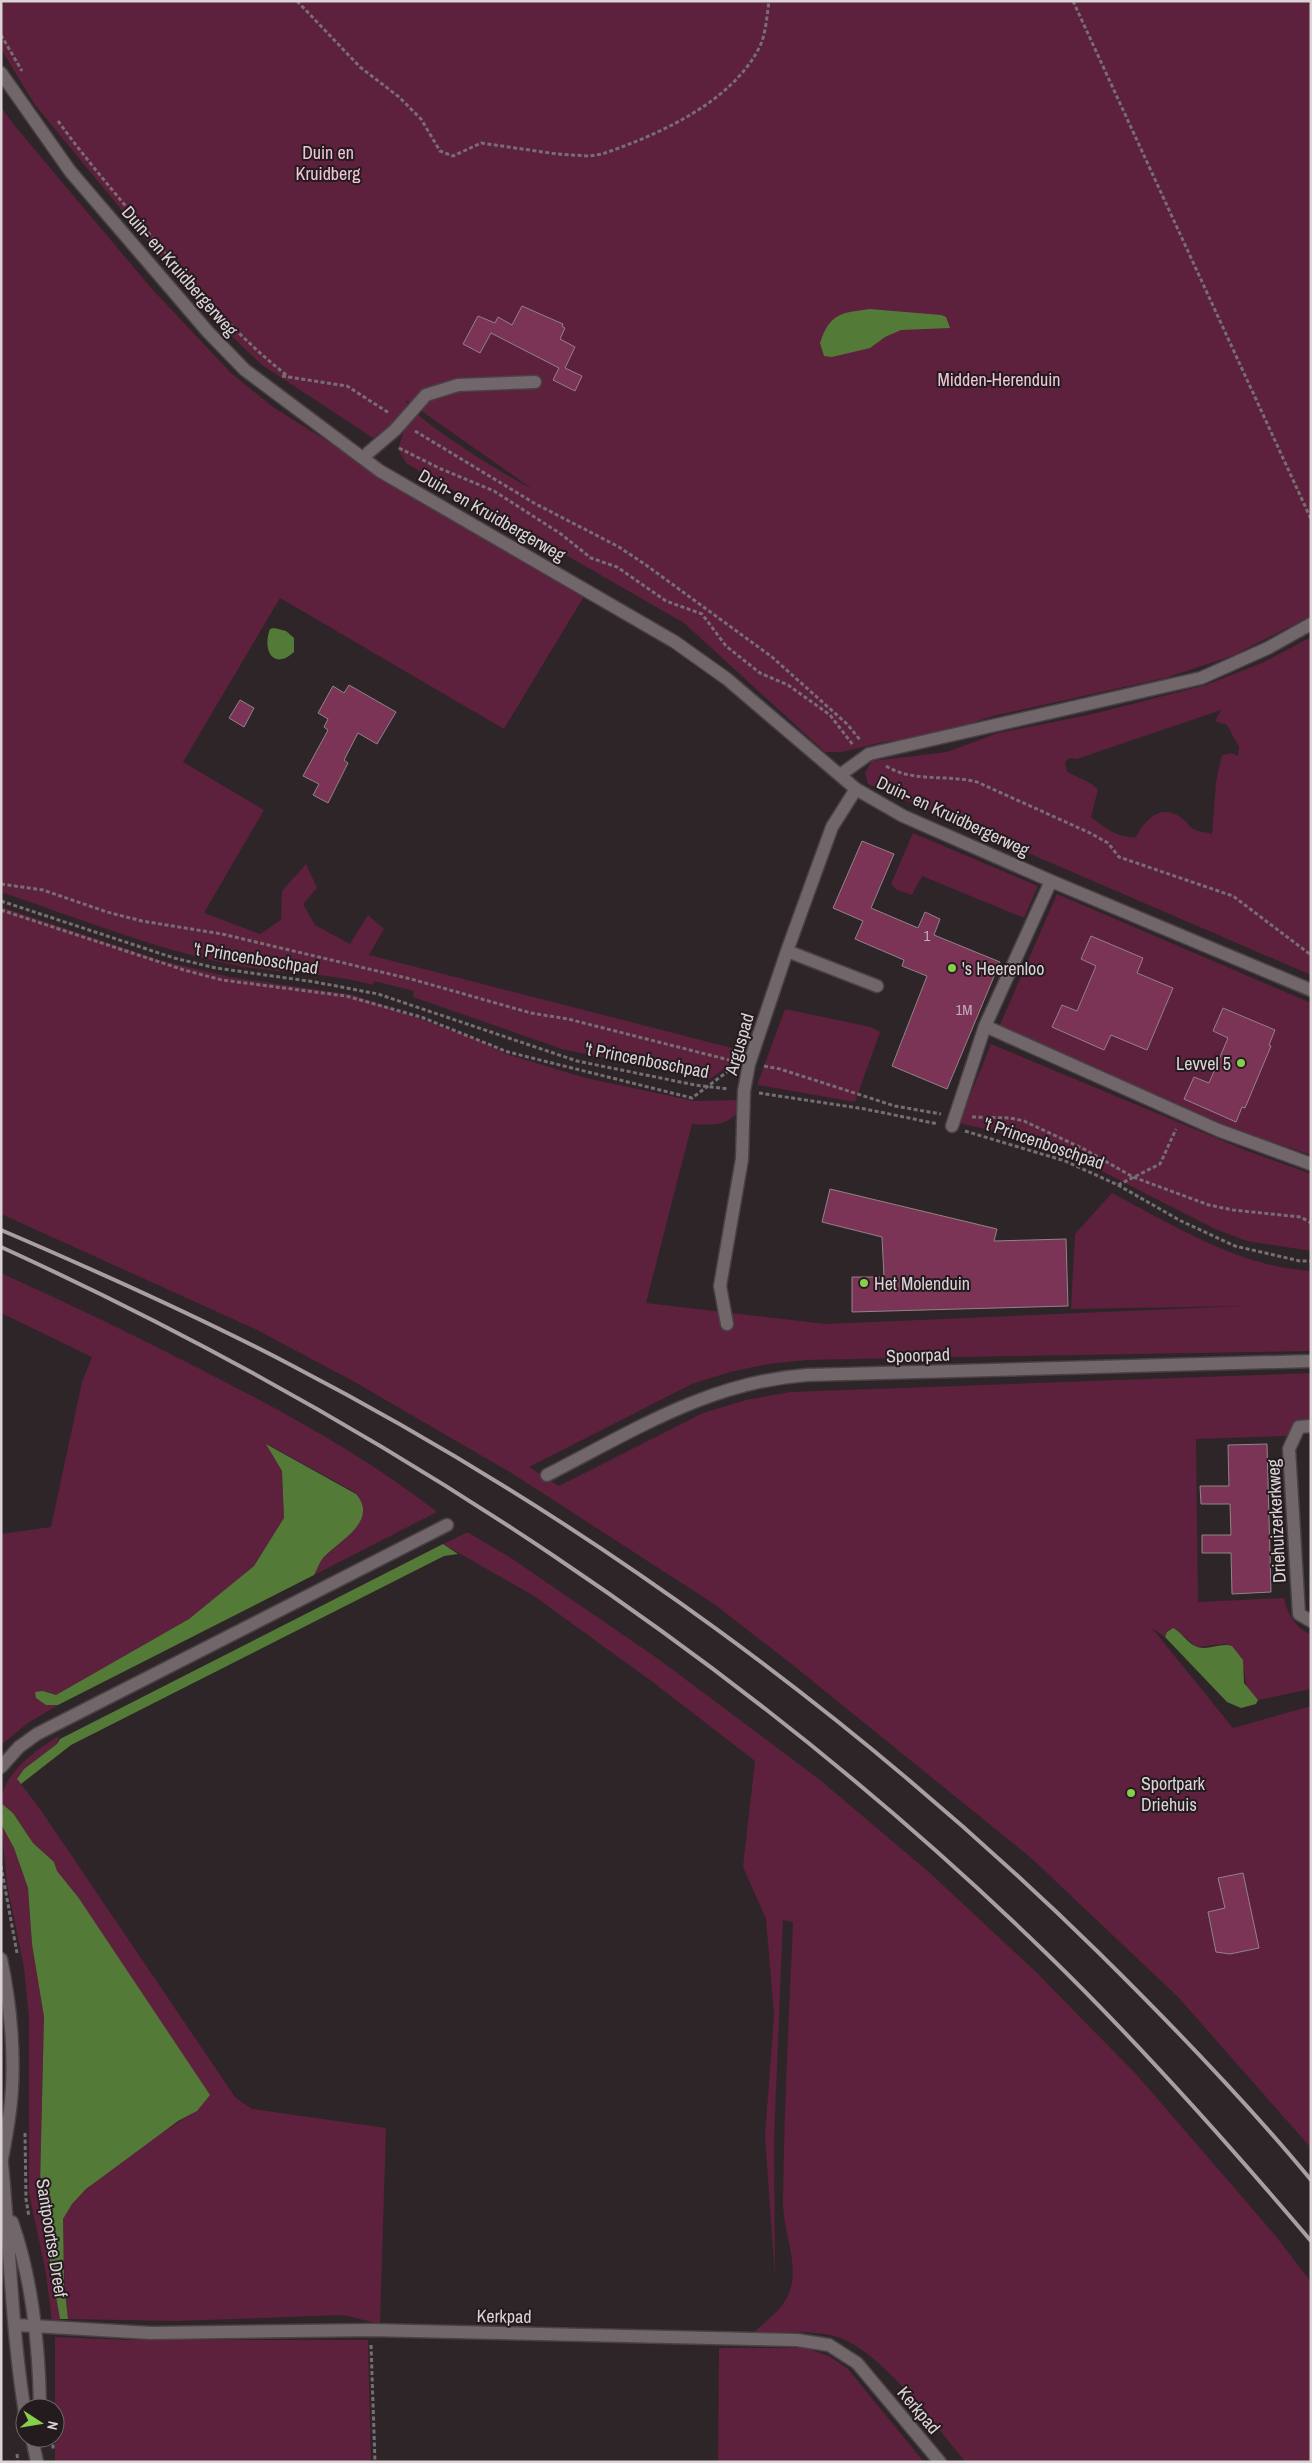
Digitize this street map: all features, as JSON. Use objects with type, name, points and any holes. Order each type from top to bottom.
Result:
[{"type":"street","name":"Duin- en Kruidbergerweg","points":[[1,74],[70,171],[208,332],[245,370],[380,471],[675,642],[726,679],[856,789],[903,816],[1051,881],[1311,990]]},
{"type":"street","points":[[368,453],[426,395],[458,385],[535,382]]},
{"type":"street","points":[[840,775],[866,757],[1201,678],[1268,648],[1311,624]]},
{"type":"street","name":"Arguspad","points":[[727,1324],[720,1286],[742,1160],[744,1091],[749,1064],[786,951],[832,827],[856,789]]},
{"type":"street","points":[[954,1121],[985,1026],[1051,881]]},
{"type":"street","points":[[786,951],[877,986]]},
{"type":"street","points":[[985,1026],[1218,1130],[1311,1164]]},
{"type":"street","name":"Spoorpad","points":[[547,1474],[689,1402],[733,1387],[779,1378],[1311,1361]]},
{"type":"street","name":"Driehuizerkerkweg","points":[[1311,1426],[1299,1427],[1289,1449],[1299,1614],[1311,1620]]},
{"type":"street","points":[[1,1767],[19,1747],[48,1728],[447,1525]]},
{"type":"street","points":[[1,1959],[7,1996],[11,2058],[10,2109],[2,2160]]},
{"type":"street","name":"Santpoortse Dreef","points":[[1,2154],[8,2210],[10,2265],[23,2398]]},
{"type":"street","name":"Santpoortse Dreef","points":[[8,2210],[22,2250],[30,2288],[39,2398]]},
{"type":"street","name":"Kerkpad","points":[[16,2325],[151,2333],[371,2330],[797,2340],[829,2345],[857,2363],[940,2462]]},
{"type":"path","points":[[297,1],[360,67],[399,97],[421,119],[440,151],[453,156],[481,142],[557,154],[588,156],[602,154],[692,114],[742,75],[760,45],[769,1]]},
{"type":"path","points":[[1073,1],[1311,519]]},
{"type":"path","points":[[1,35],[24,75]]},
{"type":"path","points":[[56,119],[120,200],[203,296],[258,353],[290,378]]},
{"type":"path","points":[[272,374],[347,386],[391,415]]},
{"type":"path","points":[[414,430],[534,503],[620,547],[646,565],[792,674],[848,724],[866,757]]},
{"type":"path","points":[[383,440],[441,469],[494,491],[561,534],[591,558],[617,567],[666,601],[702,614],[726,646],[760,673],[788,685],[830,714],[866,757],[889,768],[920,778],[961,778],[977,782],[1090,833],[1108,843],[1119,858],[1233,896],[1311,955]]},
{"type":"path","points":[[1,884],[43,890],[107,912],[142,921],[222,934],[411,979],[457,994],[530,1013],[568,1019],[708,1057],[739,1062],[692,1098],[508,1052],[421,1017],[346,996],[264,986],[213,977],[1,910]]},
{"type":"path","name":"'t Princenboschpad","points":[[1,901],[174,958],[216,968],[315,982],[378,994],[577,1061],[708,1087],[954,1121],[1065,1162],[1118,1185],[1181,1221],[1235,1246],[1300,1261],[1311,1261]]},
{"type":"path","points":[[749,1064],[780,1069],[895,1106],[954,1121],[1010,1118],[1024,1121],[1084,1149],[1133,1177],[1209,1205],[1233,1210],[1301,1217],[1311,1223]]},
{"type":"path","points":[[1118,1185],[1160,1164],[1183,1114]]},
{"type":"path","points":[[1,1866],[18,1962]]},
{"type":"path","name":"Santpoortse Dreef","points":[[25,2129],[26,2199],[30,2223]]},
{"type":"path","points":[[371,2330],[375,2462]]},
{"type":"green space","name":"Midden-Herenduin","points":[[1,1],[1311,1],[1311,616],[1232,656],[1165,678],[993,716],[937,735],[883,742],[842,752],[825,752],[684,623],[406,463],[398,449],[407,421],[400,417],[373,438],[262,365],[205,311],[35,105],[1,49]],"holes":[[[406,400],[531,488],[503,473],[441,433],[411,408]]]},
{"type":"green space","points":[[1,107],[152,289],[231,373],[273,407],[396,484],[586,593],[504,729],[280,598],[183,762],[264,810],[204,913],[260,934],[281,920],[282,891],[306,864],[317,888],[303,904],[315,925],[350,944],[368,915],[384,929],[369,955],[740,1050],[732,1064],[708,1080],[562,1049],[413,997],[414,991],[374,981],[373,985],[338,978],[251,968],[204,958],[116,932],[1,892]]},
{"type":"green space","points":[[1311,637],[1311,975],[868,784],[865,773],[872,761],[947,752],[998,733],[1093,714],[1206,685],[1264,662]],"holes":[[[1221,710],[1215,721],[1227,725],[1239,747],[1238,756],[1231,753],[1222,755],[1216,782],[1212,834],[1195,830],[1182,818],[1167,812],[1154,815],[1149,819],[1136,837],[1117,834],[1091,817],[1098,789],[1067,772],[1065,763],[1069,758],[1077,759]]]},
{"type":"green space","points":[[913,833],[1038,886],[1024,918],[922,876],[912,895],[897,890],[891,884]]},
{"type":"green space","points":[[1057,894],[1311,1003],[1311,1155],[1239,1131],[999,1027]]},
{"type":"green space","points":[[1,907],[163,961],[230,977],[354,995],[481,1041],[506,1054],[586,1078],[694,1101],[744,1100],[736,1115],[724,1122],[709,1125],[692,1124],[646,1303],[826,1324],[1243,1306],[1071,1309],[1075,1234],[1112,1193],[1208,1243],[1233,1253],[1284,1268],[1311,1271],[1311,1351],[807,1360],[768,1364],[730,1372],[692,1384],[529,1467],[559,1486],[703,1413],[746,1400],[790,1392],[1311,1373],[1311,1420],[1289,1436],[1196,1439],[1198,1602],[1284,1598],[1293,1620],[1311,1635],[1311,1689],[1258,1700],[1246,1686],[1243,1666],[1225,1644],[1196,1647],[1177,1630],[1172,1629],[1167,1632],[1165,1637],[1152,1628],[1233,1728],[1311,1706],[1311,2148],[1178,1997],[1030,1857],[789,1662],[714,1604],[513,1474],[353,1381],[255,1329],[1,1214]]},
{"type":"green space","points":[[785,1009],[871,1027],[880,1032],[855,1102],[757,1085]]},
{"type":"green space","points":[[991,1044],[1245,1150],[1311,1174],[1311,1251],[1247,1241],[1215,1229],[1072,1156],[998,1132],[959,1123]]},
{"type":"green space","points":[[1,1273],[150,1344],[292,1418],[352,1453],[437,1512],[314,1575],[322,1559],[345,1539],[356,1493],[267,1444],[282,1471],[284,1519],[254,1566],[189,1619],[56,1695],[43,1691],[36,1698],[46,1705],[58,1705],[28,1723],[1,1745],[1,1534],[51,1527],[82,1382],[92,1357],[1,1313]]},
{"type":"green space","points":[[466,1533],[511,1558],[657,1658],[820,1780],[930,1873],[1037,1973],[1136,2074],[1275,2235],[1311,2282],[1311,2462],[966,2462],[888,2371],[852,2343],[834,2336],[815,2333],[754,2332],[772,2316],[787,2298],[793,2272],[783,2203],[793,1922],[783,1920],[774,2139],[775,2277],[765,2136],[774,2015],[766,1919],[743,1867],[755,1761],[654,1683],[534,1596],[443,1544]]},
{"type":"green space","points":[[59,1736],[57,1744],[24,1769],[17,1779],[38,1806],[235,2097],[252,2109],[386,2128],[380,2324],[343,2315],[176,2321],[68,2319],[63,2220],[69,2208],[101,2177],[122,2161],[197,2111],[78,1897],[57,1871],[54,1862],[33,1843],[13,1813],[1,1803],[7,1783],[14,1773],[31,1756]]},
{"type":"green space","points":[[1,1824],[14,1848],[28,1888],[32,1944],[44,2017],[40,2185],[50,2263],[61,2325],[54,2325],[52,2321],[46,2273],[29,2193],[29,2018],[24,1968],[7,1884]]},
{"type":"green space","points":[[55,2337],[129,2340],[368,2340],[371,2462],[55,2462],[55,2448],[65,2448],[65,2398],[55,2398]]},
{"type":"green space","points":[[719,2348],[805,2348],[829,2356],[848,2369],[924,2462],[718,2462]]},
{"type":"shaded area","points":[[870,309],[941,315],[946,317],[950,328],[901,330],[885,337],[870,348],[832,357],[824,356],[820,343],[833,320],[844,314]]},
{"type":"shaded area","points":[[270,629],[286,631],[294,638],[294,652],[287,657],[275,659],[271,656],[267,644]]},
{"type":"shaded area","points":[[266,1444],[356,1494],[362,1504],[363,1513],[360,1521],[347,1537],[323,1558],[314,1575],[58,1705],[46,1705],[36,1698],[35,1692],[43,1691],[56,1695],[189,1619],[254,1566],[284,1518],[282,1471]]},
{"type":"shaded area","points":[[443,1544],[458,1554],[444,1556],[71,1745],[21,1784],[17,1779],[24,1769],[57,1744],[60,1739]]},
{"type":"shaded area","points":[[1173,1628],[1192,1644],[1200,1648],[1222,1645],[1232,1646],[1243,1660],[1244,1683],[1258,1700],[1256,1704],[1241,1708],[1227,1702],[1165,1637],[1167,1632]]},
{"type":"shaded area","points":[[1,1803],[13,1813],[33,1843],[54,1862],[57,1871],[78,1897],[210,2095],[197,2111],[178,2121],[86,2189],[72,2204],[63,2219],[64,2283],[68,2319],[60,2319],[50,2263],[40,2185],[44,2017],[32,1944],[28,1888],[14,1848],[1,1824]]},
{"type":"building","points":[[522,306],[563,324],[562,326],[565,328],[560,339],[575,347],[565,368],[582,376],[575,391],[553,380],[559,368],[491,333],[480,353],[463,344],[478,316],[495,323],[498,317],[512,325]]},
{"type":"building","points":[[349,685],[396,712],[377,744],[358,733],[344,760],[348,763],[328,803],[313,795],[319,784],[303,776],[328,730],[324,727],[328,719],[318,713],[333,686],[344,693]]},
{"type":"building","points":[[240,700],[254,708],[244,727],[229,718]]},
{"type":"building","name":"'s Heerenloo","points":[[862,841],[894,854],[871,908],[918,928],[925,912],[940,919],[934,935],[1000,962],[947,1089],[892,1066],[927,976],[902,966],[904,960],[855,939],[863,921],[833,908]]},
{"type":"building","points":[[1091,936],[1143,958],[1137,973],[1173,988],[1147,1050],[1111,1035],[1104,1050],[1052,1027],[1062,1005],[1077,1011],[1096,966],[1081,959]]},
{"type":"building","name":"Levvel 5","points":[[1223,1008],[1275,1030],[1269,1045],[1271,1046],[1245,1108],[1242,1107],[1236,1122],[1184,1099],[1194,1077],[1209,1083],[1228,1038],[1213,1031]]},
{"type":"building","points":[[830,1189],[997,1229],[994,1241],[1066,1239],[1068,1306],[852,1312],[852,1277],[884,1277],[882,1237],[822,1222]]},
{"type":"building","points":[[1267,1444],[1271,1592],[1232,1594],[1231,1553],[1202,1553],[1202,1535],[1231,1535],[1230,1504],[1201,1504],[1200,1486],[1229,1486],[1228,1445]]},
{"type":"building","points":[[1243,1873],[1259,1948],[1230,1954],[1216,1952],[1208,1912],[1225,1908],[1218,1878]]},
{"type":"railway","points":[[1,1230],[111,1278],[220,1329],[401,1425],[509,1489],[614,1557],[716,1629],[816,1704],[913,1784],[1007,1866],[1098,1952],[1181,2035],[1311,2180]]},
{"type":"railway","points":[[1,1247],[142,1315],[282,1389],[419,1470],[554,1556],[684,1647],[810,1744],[931,1846],[1046,1953],[1115,2022],[1182,2094],[1311,2241]]},
{"type":"place","name":"'s Heerenloo","points":[[952,968]]},
{"type":"place","name":"Levvel 5","points":[[1241,1063]]},
{"type":"place","name":"Het Molenduin","points":[[864,1283]]},
{"type":"place","name":"Sportpark Driehuis","points":[[1131,1793]]},
{"type":"park label","name":"Duin en Kruidberg","points":[[328,162]]}]
